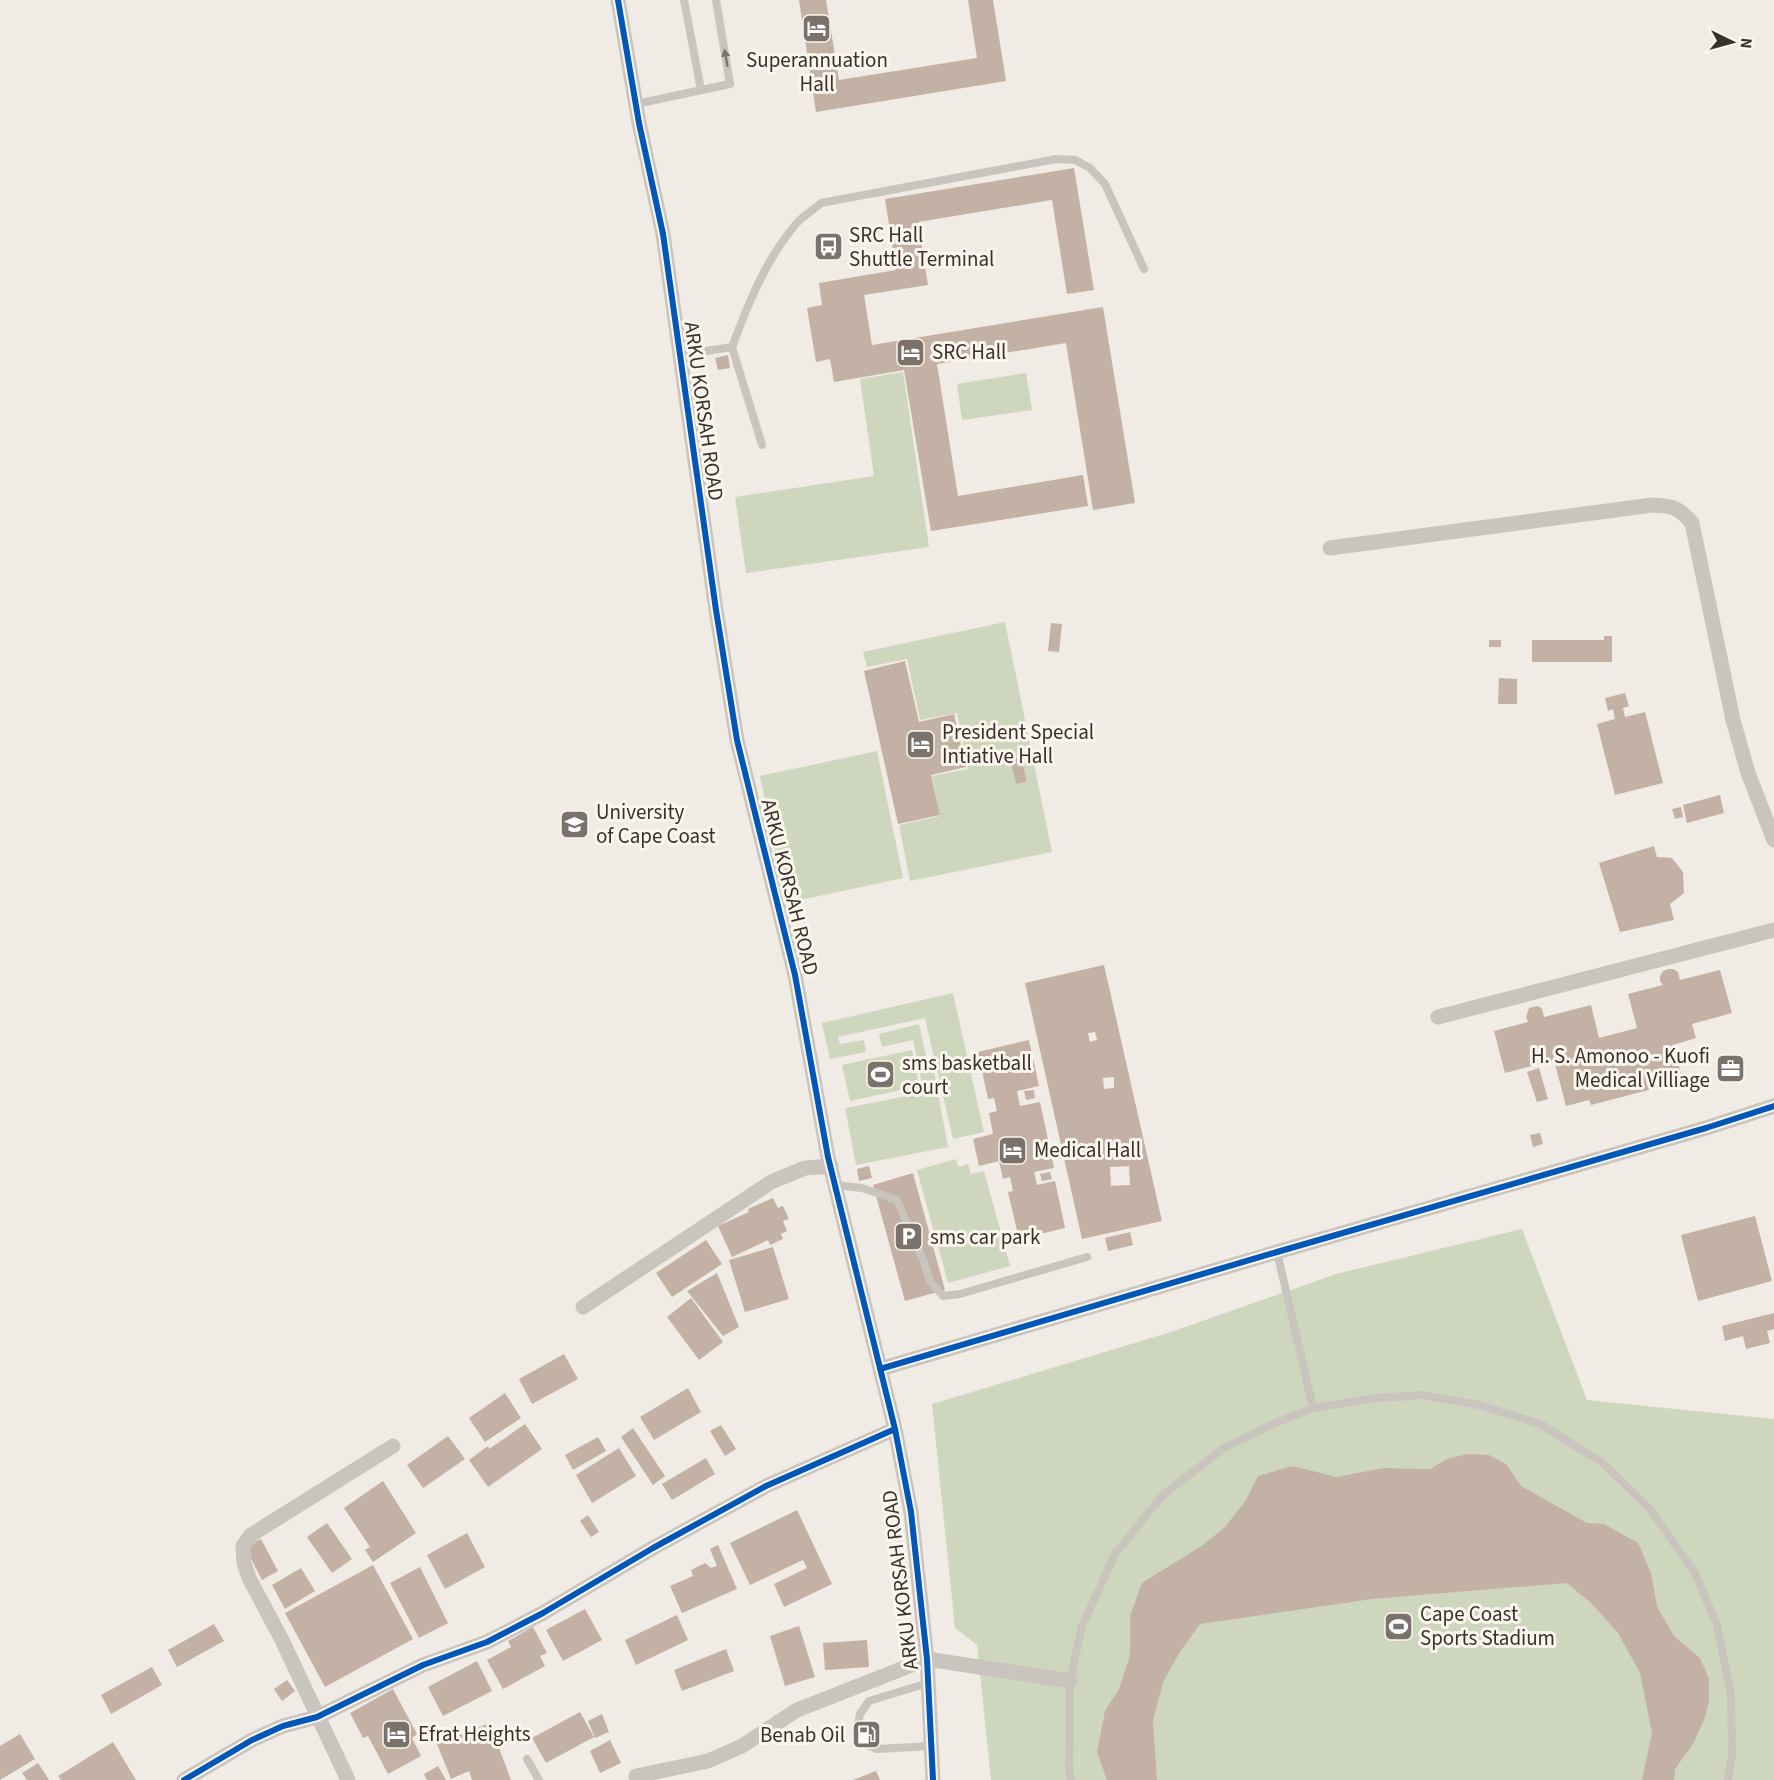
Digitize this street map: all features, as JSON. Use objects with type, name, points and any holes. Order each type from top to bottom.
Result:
[{"type":"street","name":"ARKU KORSAH ROAD","points":[[618,0],[636,104],[663,234],[716,610],[737,740],[795,975],[828,1157],[895,1429],[911,1512],[927,1659],[933,1780]]},
{"type":"street","points":[[1330,548],[1652,505],[1671,506],[1681,510],[1692,523],[1733,720],[1748,773],[1774,840]]},
{"type":"street","points":[[1438,1017],[1774,930]]},
{"type":"street","points":[[880,1369],[1706,1128],[1774,1106]]},
{"type":"street","points":[[583,1307],[771,1182],[805,1168],[831,1166]]},
{"type":"street","points":[[184,1780],[252,1740],[283,1726],[317,1717],[423,1665],[488,1642],[766,1485],[895,1429]]},
{"type":"street","points":[[348,1780],[282,1640],[249,1578],[244,1563],[243,1546],[251,1535],[393,1446]]},
{"type":"street","points":[[636,1776],[708,1761],[742,1746],[797,1710],[927,1659],[1070,1681]]},
{"type":"lane","points":[[684,0],[701,90]]},
{"type":"lane","points":[[636,104],[730,84],[716,0]]},
{"type":"lane","points":[[762,445],[732,347],[744,315],[771,258],[797,223],[821,203],[1056,159],[1076,160],[1089,168],[1106,184],[1144,269]]},
{"type":"lane","points":[[680,355],[732,347]]},
{"type":"lane","points":[[835,1185],[862,1188],[897,1200],[930,1281],[943,1296],[960,1294],[1087,1257]]},
{"type":"lane","points":[[1277,1252],[1313,1408]]},
{"type":"lane","points":[[1071,1780],[1069,1771],[1070,1681],[1082,1626],[1115,1554],[1163,1495],[1224,1448],[1277,1422],[1313,1408],[1376,1398],[1421,1395],[1479,1405],[1540,1425],[1603,1462],[1650,1509],[1695,1573],[1717,1625],[1731,1694],[1732,1755],[1728,1780]]},
{"type":"lane","points":[[928,1683],[869,1701],[860,1714],[858,1726],[863,1743],[877,1749],[932,1746]]},
{"type":"lane","points":[[526,1759],[539,1780]]},
{"type":"green space","points":[[903,372],[929,547],[746,573],[735,497],[874,476],[860,379]]},
{"type":"green space","points":[[1026,373],[1032,410],[962,420],[957,384]]},
{"type":"green space","points":[[1005,622],[1052,852],[910,881],[899,825],[940,816],[932,776],[968,769],[957,713],[920,720],[907,659],[867,667],[863,652]],"holes":[[[1021,757],[1027,782],[1016,784],[1010,760]]]},
{"type":"green space","points":[[877,751],[903,878],[786,903],[760,776]]},
{"type":"green space","points":[[953,993],[984,1132],[953,1139],[925,1018],[838,1037],[840,1044],[864,1040],[866,1052],[830,1059],[822,1023]]},
{"type":"green space","points":[[919,1024],[926,1056],[917,1058],[913,1040],[882,1047],[879,1034]]},
{"type":"green space","name":"sms basketball court","points":[[912,1050],[919,1086],[850,1101],[842,1065]]},
{"type":"green space","points":[[934,1071],[948,1147],[856,1165],[845,1108],[923,1093],[920,1073]]},
{"type":"green space","points":[[956,1159],[958,1167],[968,1164],[971,1174],[984,1171],[1010,1266],[948,1283],[917,1170]]},
{"type":"green space","name":"Cape Coast Sports Stadium","points":[[1522,1229],[1587,1400],[1774,1419],[1774,1780],[991,1780],[977,1645],[955,1628],[932,1404],[1168,1333],[1336,1274]]},
{"type":"building","name":"Superannuation Hall","points":[[799,0],[826,0],[839,80],[977,58],[968,0],[993,0],[1006,81],[816,112]]},
{"type":"building","name":"SRC Hall","points":[[1074,168],[1094,290],[1067,294],[1052,200],[918,222],[928,285],[864,295],[872,345],[1103,307],[1135,503],[1093,510],[1066,343],[937,364],[958,496],[1083,475],[1088,506],[931,531],[904,370],[834,382],[830,359],[816,362],[807,308],[822,305],[819,283],[896,270],[885,199]]},
{"type":"building","points":[[728,355],[730,368],[718,370],[715,358]]},
{"type":"building","points":[[1051,623],[1062,624],[1059,652],[1048,651]]},
{"type":"building","points":[[1604,636],[1612,636],[1612,662],[1532,662],[1532,640],[1604,640]]},
{"type":"building","points":[[1489,640],[1501,640],[1501,647],[1489,647]]},
{"type":"building","name":"President Special Intiative Hall","points":[[905,661],[919,722],[954,714],[966,767],[931,775],[940,815],[898,824],[864,671]]},
{"type":"building","points":[[1499,678],[1517,679],[1517,704],[1498,704]]},
{"type":"building","points":[[1625,693],[1629,706],[1623,708],[1625,717],[1645,712],[1663,783],[1615,795],[1597,724],[1615,719],[1613,709],[1608,711],[1605,698]]},
{"type":"building","points":[[1021,757],[1027,782],[1016,784],[1010,760]]},
{"type":"building","points":[[1720,795],[1724,813],[1687,823],[1683,805]]},
{"type":"building","points":[[1681,807],[1683,817],[1675,819],[1672,809]]},
{"type":"building","points":[[1654,846],[1657,857],[1672,858],[1683,872],[1684,893],[1670,904],[1674,920],[1620,932],[1599,863]]},
{"type":"building","points":[[1104,965],[1162,1221],[1082,1239],[1025,983]],"holes":[[[1095,1032],[1097,1040],[1090,1042],[1088,1033]],[[1114,1077],[1114,1088],[1104,1089],[1103,1078]],[[1129,1166],[1130,1185],[1111,1186],[1110,1167]]]},
{"type":"building","points":[[1668,969],[1678,972],[1680,980],[1720,970],[1732,1013],[1692,1024],[1696,1038],[1673,1045],[1683,1081],[1591,1105],[1589,1100],[1566,1106],[1554,1060],[1505,1073],[1494,1031],[1528,1022],[1526,1017],[1529,1008],[1538,1006],[1542,1009],[1544,1017],[1591,1005],[1599,1038],[1637,1028],[1628,994],[1663,985],[1660,976]]},
{"type":"building","name":"Medical Hall","points":[[1029,1040],[1039,1086],[1017,1091],[1020,1106],[1040,1102],[1054,1168],[1034,1172],[1037,1185],[1055,1181],[1065,1228],[1019,1239],[1008,1192],[1013,1191],[1010,1177],[1003,1179],[999,1161],[979,1166],[973,1139],[993,1134],[989,1113],[997,1111],[994,1098],[988,1099],[978,1052]]},
{"type":"building","points":[[1539,1068],[1548,1099],[1537,1102],[1527,1072]]},
{"type":"building","points":[[1034,1090],[1035,1098],[1026,1100],[1024,1091]]},
{"type":"building","points":[[1540,1133],[1543,1144],[1533,1147],[1530,1135]]},
{"type":"building","points":[[869,1166],[872,1178],[859,1181],[857,1169]]},
{"type":"building","points":[[1050,1172],[1052,1179],[1042,1181],[1040,1174]]},
{"type":"building","name":"sms car park","points":[[913,1173],[945,1290],[905,1301],[873,1185]]},
{"type":"building","points":[[773,1198],[778,1208],[783,1206],[789,1219],[783,1221],[787,1231],[781,1234],[783,1239],[770,1245],[768,1240],[732,1257],[718,1226]]},
{"type":"building","points":[[1755,1216],[1772,1281],[1698,1301],[1681,1235]]},
{"type":"building","points":[[1130,1232],[1133,1245],[1108,1251],[1105,1238]]},
{"type":"building","points":[[706,1240],[722,1264],[672,1297],[656,1273]]},
{"type":"building","points":[[773,1247],[789,1299],[745,1312],[729,1260]]},
{"type":"building","points":[[717,1273],[739,1327],[723,1336],[687,1291]]},
{"type":"building","points":[[691,1298],[723,1342],[699,1360],[667,1317]]},
{"type":"building","points":[[1774,1313],[1774,1329],[1767,1331],[1770,1343],[1746,1349],[1743,1336],[1725,1341],[1722,1326]]},
{"type":"building","points":[[564,1354],[578,1379],[532,1404],[519,1379]]},
{"type":"building","points":[[688,1388],[701,1412],[654,1440],[640,1417]]},
{"type":"building","points":[[505,1393],[521,1418],[485,1442],[469,1418]]},
{"type":"building","points":[[525,1424],[542,1449],[488,1487],[469,1460]]},
{"type":"building","points":[[721,1425],[736,1449],[725,1456],[710,1431]]},
{"type":"building","points":[[633,1428],[665,1476],[653,1485],[621,1437]]},
{"type":"building","points":[[448,1436],[465,1459],[423,1488],[407,1465]]},
{"type":"building","points":[[598,1437],[606,1451],[573,1470],[565,1455]]},
{"type":"building","points":[[619,1448],[636,1476],[592,1503],[576,1475]]},
{"type":"building","points":[[1468,1454],[1489,1455],[1506,1464],[1521,1486],[1587,1523],[1604,1524],[1638,1543],[1651,1573],[1657,1607],[1674,1636],[1700,1658],[1709,1679],[1709,1701],[1704,1720],[1693,1744],[1675,1769],[1674,1780],[1642,1780],[1652,1733],[1640,1673],[1618,1633],[1592,1604],[1567,1583],[1372,1599],[1200,1624],[1180,1652],[1163,1682],[1153,1721],[1157,1780],[1107,1780],[1097,1752],[1105,1711],[1119,1689],[1130,1655],[1130,1616],[1142,1583],[1203,1545],[1225,1527],[1246,1500],[1258,1476],[1293,1466],[1336,1477],[1384,1468],[1430,1469],[1447,1459]]},
{"type":"building","points":[[706,1458],[715,1474],[672,1500],[662,1484]]},
{"type":"building","points":[[383,1481],[416,1533],[373,1562],[365,1550],[370,1547],[344,1508]]},
{"type":"building","points":[[797,1510],[832,1584],[784,1607],[774,1584],[807,1568],[803,1560],[750,1585],[730,1543]]},
{"type":"building","points":[[588,1515],[599,1532],[591,1537],[580,1521]]},
{"type":"building","points":[[327,1523],[352,1559],[332,1573],[307,1537]]},
{"type":"building","points":[[467,1533],[485,1567],[445,1589],[427,1555]]},
{"type":"building","points":[[261,1539],[278,1571],[262,1580],[245,1547]]},
{"type":"building","points":[[718,1545],[737,1589],[682,1613],[670,1586],[693,1576],[691,1570],[705,1563],[711,1568],[717,1566],[710,1549]]},
{"type":"building","points":[[373,1565],[413,1639],[325,1687],[285,1613]]},
{"type":"building","points":[[420,1567],[448,1623],[419,1638],[390,1583]]},
{"type":"building","points":[[301,1568],[315,1591],[285,1609],[272,1585]]},
{"type":"building","points":[[585,1609],[602,1640],[563,1661],[546,1630]]},
{"type":"building","points":[[677,1615],[688,1640],[636,1665],[625,1640]]},
{"type":"building","points":[[214,1624],[224,1641],[177,1667],[168,1650]]},
{"type":"building","points":[[799,1626],[815,1677],[785,1686],[770,1636]]},
{"type":"building","points":[[533,1627],[547,1653],[540,1656],[545,1666],[503,1689],[487,1660],[511,1647],[508,1641]]},
{"type":"building","points":[[867,1640],[869,1667],[825,1670],[823,1643]]},
{"type":"building","points":[[726,1649],[734,1671],[682,1691],[674,1670]]},
{"type":"building","points":[[477,1661],[492,1691],[443,1716],[428,1687]]},
{"type":"building","points":[[152,1667],[162,1685],[111,1714],[101,1695]]},
{"type":"building","points":[[287,1680],[295,1691],[282,1701],[274,1689]]},
{"type":"building","points":[[393,1689],[417,1734],[412,1738],[421,1756],[388,1774],[368,1736],[363,1738],[350,1713]]},
{"type":"building","points":[[580,1712],[594,1737],[546,1763],[532,1738]]},
{"type":"building","points":[[602,1714],[609,1732],[595,1738],[588,1721]]},
{"type":"building","points":[[487,1724],[511,1780],[472,1780],[469,1771],[451,1779],[437,1744]]},
{"type":"building","points":[[808,1729],[811,1740],[798,1744],[795,1733]]},
{"type":"building","points":[[20,1734],[35,1759],[0,1780],[0,1746]]},
{"type":"building","points":[[610,1740],[621,1763],[600,1773],[590,1751]]},
{"type":"building","points":[[113,1742],[136,1780],[61,1780],[58,1776]]},
{"type":"building","points":[[38,1763],[49,1780],[27,1780],[22,1773]]},
{"type":"building","points":[[438,1766],[446,1780],[427,1780],[424,1774]]},
{"type":"building","points":[[876,1771],[880,1780],[853,1780]]},
{"type":"cycle path","points":[[618,0],[639,123],[663,234],[716,610],[737,740],[795,975],[828,1157],[895,1429],[911,1512],[927,1659],[933,1780]]},
{"type":"cycle path","points":[[880,1369],[1706,1128],[1774,1106]]},
{"type":"cycle path","points":[[184,1780],[252,1740],[283,1726],[317,1717],[423,1665],[487,1642],[543,1613],[653,1548],[766,1486],[895,1429]]},
{"type":"place","name":"Superannuation Hall","points":[[817,29]]},
{"type":"place","name":"SRC Hall Shuttle Terminal","points":[[828,247]]},
{"type":"place","name":"SRC Hall","points":[[911,352]]},
{"type":"place","name":"President Special Intiative Hall","points":[[921,744]]},
{"type":"place","name":"University of Cape Coast","points":[[575,824]]},
{"type":"place","name":"H. S. Amonoo - Kuofi Medical Villiage","points":[[1731,1068]]},
{"type":"place","name":"sms basketball court","points":[[881,1075]]},
{"type":"place","name":"Medical Hall","points":[[1013,1150]]},
{"type":"place","name":"sms car park","points":[[909,1237]]},
{"type":"place","name":"Cape Coast Sports Stadium","points":[[1399,1626]]},
{"type":"place","name":"Efrat Heights","points":[[397,1734]]},
{"type":"place","name":"Benab Oil","points":[[866,1735]]}]
